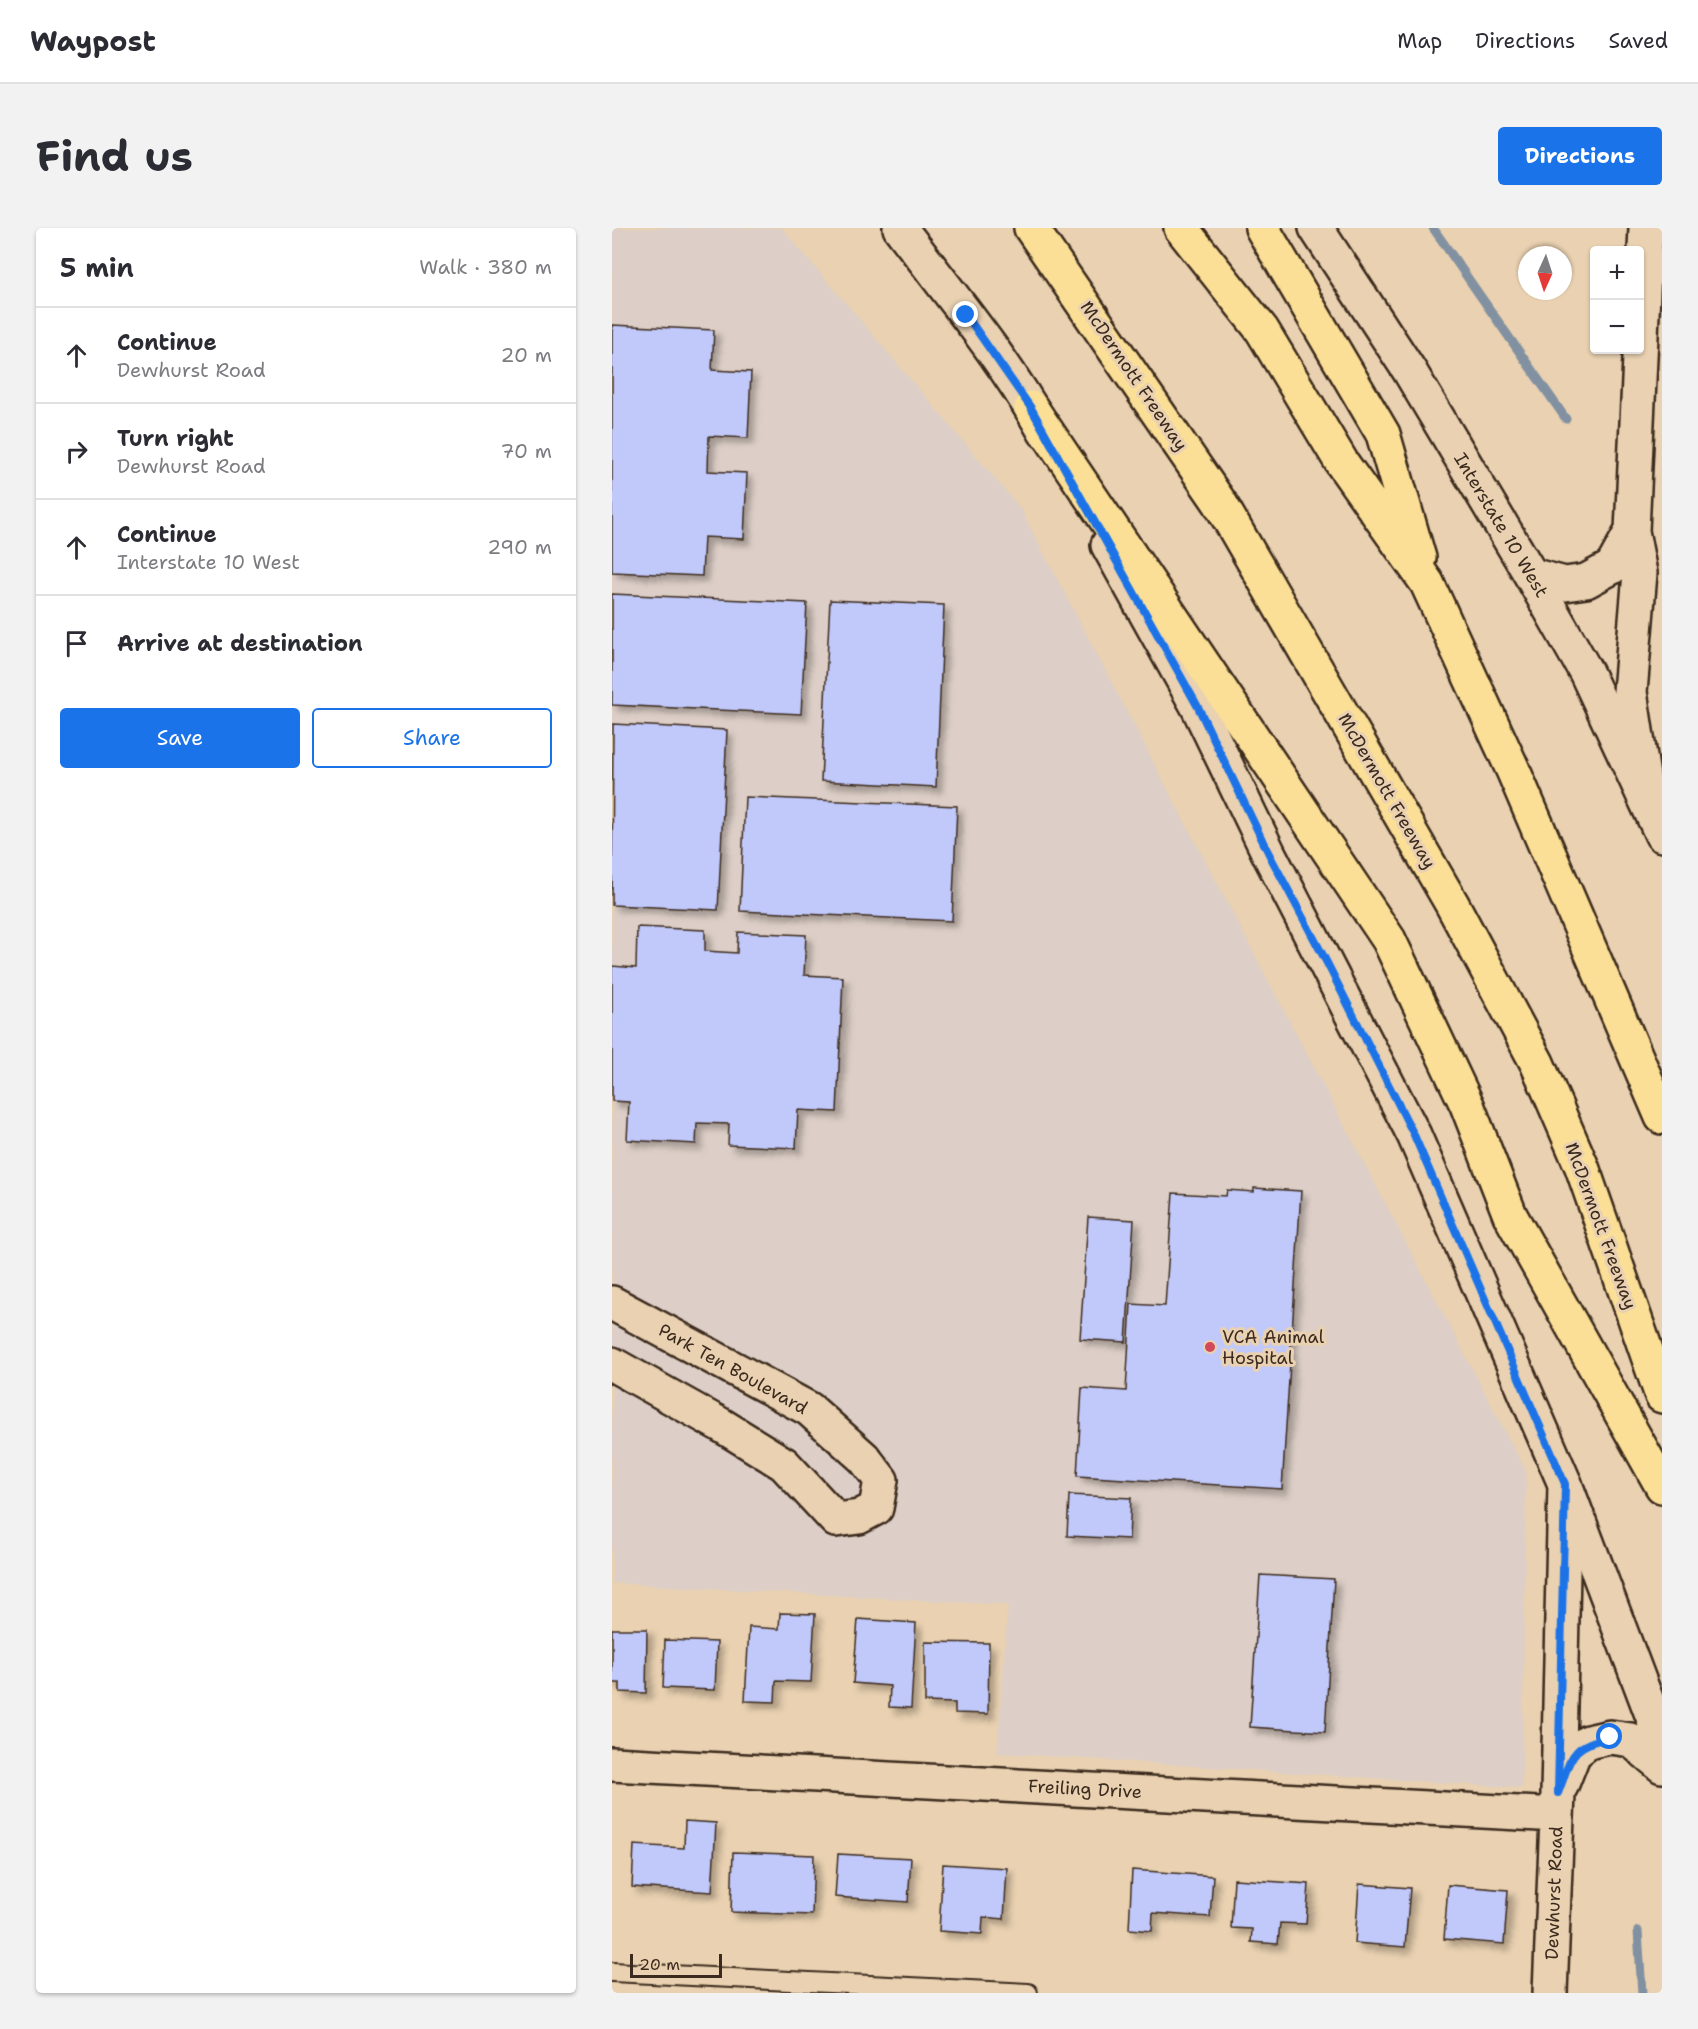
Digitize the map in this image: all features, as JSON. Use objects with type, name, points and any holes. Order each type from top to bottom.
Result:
[{"type":"highway","name":"McDermott Freeway","points":[[1031,228],[1220,503],[1452,904],[1537,1063],[1582,1167],[1662,1396]]},
{"type":"highway","points":[[1180,228],[1262,330],[1342,463],[1427,583]]},
{"type":"highway","points":[[1262,228],[1383,434],[1427,583],[1512,770],[1662,1117]]},
{"type":"highway","points":[[1031,408],[1389,940],[1467,1105],[1510,1215],[1662,1486]]},
{"type":"street","points":[[900,228],[966,315],[1031,408],[1198,707],[1269,854],[1414,1135],[1565,1484],[1662,1741]]},
{"type":"street","name":"Interstate 10 West","points":[[1316,228],[1409,370],[1531,575],[1586,672],[1662,835]]},
{"type":"street","points":[[1646,228],[1651,358],[1632,531],[1640,573],[1630,692],[1647,800]]},
{"type":"street","points":[[1531,575],[1565,584],[1586,581],[1612,567],[1632,531]]},
{"type":"street","name":"Park Ten Boulevard","points":[[612,1303],[808,1409],[864,1458],[881,1480],[876,1508],[859,1517],[836,1520],[784,1464],[721,1425],[612,1364]]},
{"type":"street","name":"Dewhurst Road","points":[[1550,1993],[1558,1804],[1565,1484]]},
{"type":"street","name":"Dewhurst Road","points":[[1558,1804],[1574,1753],[1588,1742],[1610,1737],[1631,1740],[1662,1766]]},
{"type":"street","name":"Freiling Drive","points":[[612,1764],[1558,1804]]},
{"type":"lane","points":[[612,1972],[1028,1993]]},
{"type":"shaded area","points":[[612,228],[782,228],[1020,508],[1526,1471],[1522,1788],[997,1753],[1008,1605],[612,1583]]},
{"type":"building","points":[[612,325],[714,330],[712,370],[751,372],[748,438],[709,436],[708,471],[747,473],[744,539],[704,537],[702,576],[612,572]]},
{"type":"building","points":[[612,594],[807,603],[801,714],[612,705]]},
{"type":"building","points":[[830,600],[944,605],[936,787],[821,781]]},
{"type":"building","points":[[613,724],[727,730],[718,910],[612,905]]},
{"type":"building","points":[[745,797],[957,806],[952,921],[740,911]]},
{"type":"building","points":[[637,927],[705,930],[705,951],[737,953],[738,932],[806,935],[804,975],[843,977],[837,1112],[798,1110],[796,1148],[728,1145],[729,1124],[697,1123],[696,1144],[627,1140],[629,1102],[612,1101],[612,966],[636,968]]},
{"type":"building","name":"VCA Animal Hospital","points":[[1254,1188],[1301,1191],[1282,1489],[1077,1476],[1082,1388],[1126,1391],[1131,1304],[1165,1306],[1173,1193],[1226,1196],[1227,1190],[1254,1192]]},
{"type":"building","points":[[1088,1217],[1134,1220],[1126,1342],[1080,1339]]},
{"type":"building","points":[[1069,1495],[1131,1498],[1129,1539],[1067,1536]]},
{"type":"building","points":[[1260,1575],[1334,1579],[1325,1732],[1250,1727]]},
{"type":"building","points":[[780,1613],[815,1614],[811,1682],[776,1681],[775,1702],[745,1701],[749,1627],[779,1629]]},
{"type":"building","points":[[858,1619],[916,1623],[911,1708],[889,1707],[890,1686],[853,1683]]},
{"type":"building","points":[[612,1629],[647,1629],[646,1693],[620,1692],[620,1683],[612,1683]]},
{"type":"building","points":[[665,1640],[717,1642],[715,1690],[663,1688]]},
{"type":"building","points":[[925,1642],[989,1643],[988,1714],[955,1713],[955,1703],[925,1702]]},
{"type":"building","points":[[685,1821],[716,1823],[712,1892],[632,1887],[634,1845],[684,1848]]},
{"type":"building","points":[[733,1852],[814,1855],[812,1915],[731,1912]]},
{"type":"building","points":[[838,1854],[911,1858],[908,1902],[835,1897]]},
{"type":"building","points":[[943,1864],[1007,1868],[1004,1919],[983,1917],[982,1934],[939,1931]]},
{"type":"building","points":[[1132,1870],[1213,1876],[1210,1917],[1153,1913],[1152,1931],[1129,1929]]},
{"type":"building","points":[[1234,1879],[1309,1884],[1306,1924],[1280,1923],[1278,1944],[1251,1942],[1252,1929],[1231,1928]]},
{"type":"building","points":[[1359,1884],[1410,1888],[1405,1947],[1355,1943]]},
{"type":"building","points":[[1448,1885],[1508,1890],[1504,1944],[1444,1939]]},
{"type":"waterway","points":[[1433,228],[1566,419]]},
{"type":"waterway","points":[[1638,1931],[1642,1993]]},
{"type":"place","name":"VCA Animal Hospital","points":[[1210,1347]]},
{"type":"route","points":[[966,315],[1031,408],[1198,707],[1269,854],[1414,1135],[1565,1484],[1558,1793],[1574,1753],[1588,1742],[1610,1737]]}]
